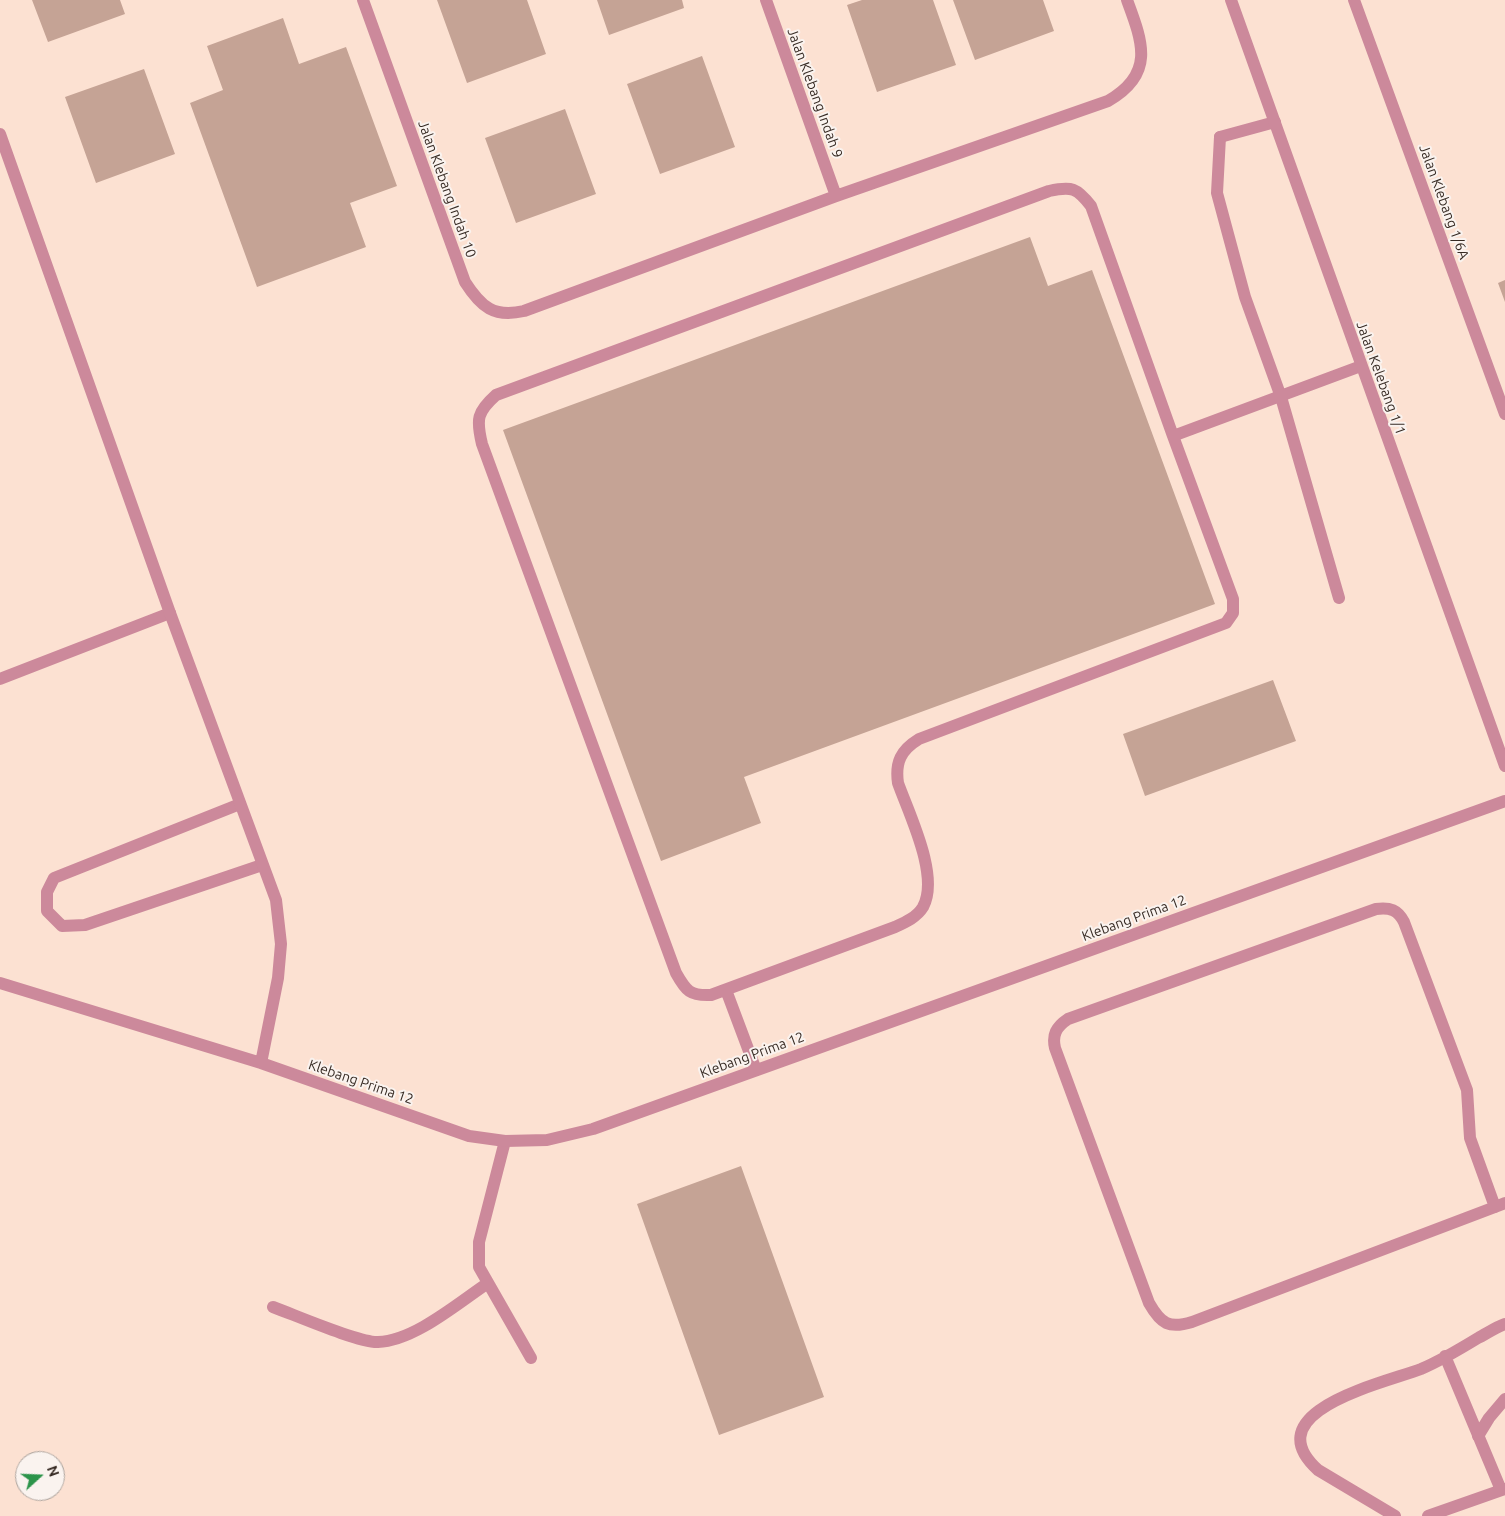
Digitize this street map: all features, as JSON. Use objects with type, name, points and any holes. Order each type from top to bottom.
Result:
[{"type":"street","name":"Jalan Klebang Indah 10","points":[[363,0],[465,282],[474,297],[485,306],[497,312],[511,314],[562,298],[836,196],[1088,109],[1122,93],[1133,81],[1140,66],[1142,49],[1139,33],[1127,0]]},
{"type":"street","name":"Jalan Klebang Indah 9","points":[[766,0],[836,196]]},
{"type":"street","name":"Jalan Kelebang 1/1","points":[[1231,0],[1505,766]]},
{"type":"street","name":"Jalan Klebang 1/6A","points":[[1354,0],[1505,414]]},
{"type":"street","points":[[1275,122],[1220,137],[1217,193],[1245,297],[1281,397],[1339,598]]},
{"type":"street","points":[[0,134],[170,613],[276,900],[281,944],[278,978],[261,1063]]},
{"type":"street","points":[[1068,187],[1081,193],[1091,206],[1233,599],[1233,613],[1226,624],[919,739],[907,746],[899,757],[896,770],[898,783],[925,863],[929,885],[923,906],[912,919],[895,928],[726,990],[711,995],[697,996],[684,988],[676,973],[482,444],[477,425],[482,408],[496,395],[1050,191],[1068,187]]},
{"type":"street","points":[[1173,436],[1361,366]]},
{"type":"street","points":[[0,679],[170,613]]},
{"type":"street","name":"Klebang Prima 12","points":[[0,983],[261,1063],[469,1136],[506,1141],[547,1140],[593,1129],[1505,801]]},
{"type":"street","points":[[240,804],[54,878],[46,892],[47,911],[62,926],[85,925],[262,865]]},
{"type":"street","points":[[1376,909],[1393,910],[1400,915],[1404,922],[1467,1090],[1470,1138],[1500,1205],[1192,1322],[1178,1326],[1165,1324],[1156,1316],[1150,1303],[1055,1048],[1053,1040],[1055,1031],[1068,1019],[1376,909]]},
{"type":"street","points":[[726,990],[756,1070]]},
{"type":"street","points":[[506,1141],[479,1242],[478,1267],[532,1358]]},
{"type":"street","points":[[273,1307],[354,1336],[377,1342],[410,1334],[488,1283]]},
{"type":"street","points":[[1394,1516],[1318,1470],[1307,1460],[1300,1447],[1301,1433],[1310,1418],[1342,1396],[1386,1379],[1420,1369],[1505,1324]]},
{"type":"street","points":[[1428,1516],[1503,1489],[1478,1436],[1446,1356]]},
{"type":"street","points":[[1478,1436],[1489,1418],[1505,1400]]},
{"type":"building","points":[[32,0],[120,0],[125,14],[48,42]]},
{"type":"building","points":[[437,0],[527,0],[546,54],[467,83]]},
{"type":"building","points":[[597,0],[682,0],[684,8],[609,35]]},
{"type":"building","points":[[862,0],[933,0],[956,65],[877,92],[847,5]]},
{"type":"building","points":[[953,0],[1043,0],[1054,31],[975,60]]},
{"type":"building","points":[[283,18],[299,64],[346,47],[397,186],[350,203],[366,247],[257,287],[190,103],[223,90],[207,46]]},
{"type":"building","points":[[702,56],[735,147],[660,174],[627,84]]},
{"type":"building","points":[[144,69],[175,154],[96,183],[65,97]]},
{"type":"building","points":[[565,109],[596,194],[516,223],[485,138]]},
{"type":"building","points":[[1030,237],[1048,286],[1092,270],[1215,604],[744,777],[761,823],[661,861],[503,430]]},
{"type":"building","points":[[1505,280],[1505,302],[1498,283]]},
{"type":"building","points":[[1273,680],[1296,741],[1145,796],[1123,734]]},
{"type":"building","points":[[741,1166],[824,1397],[719,1435],[637,1204]]}]
